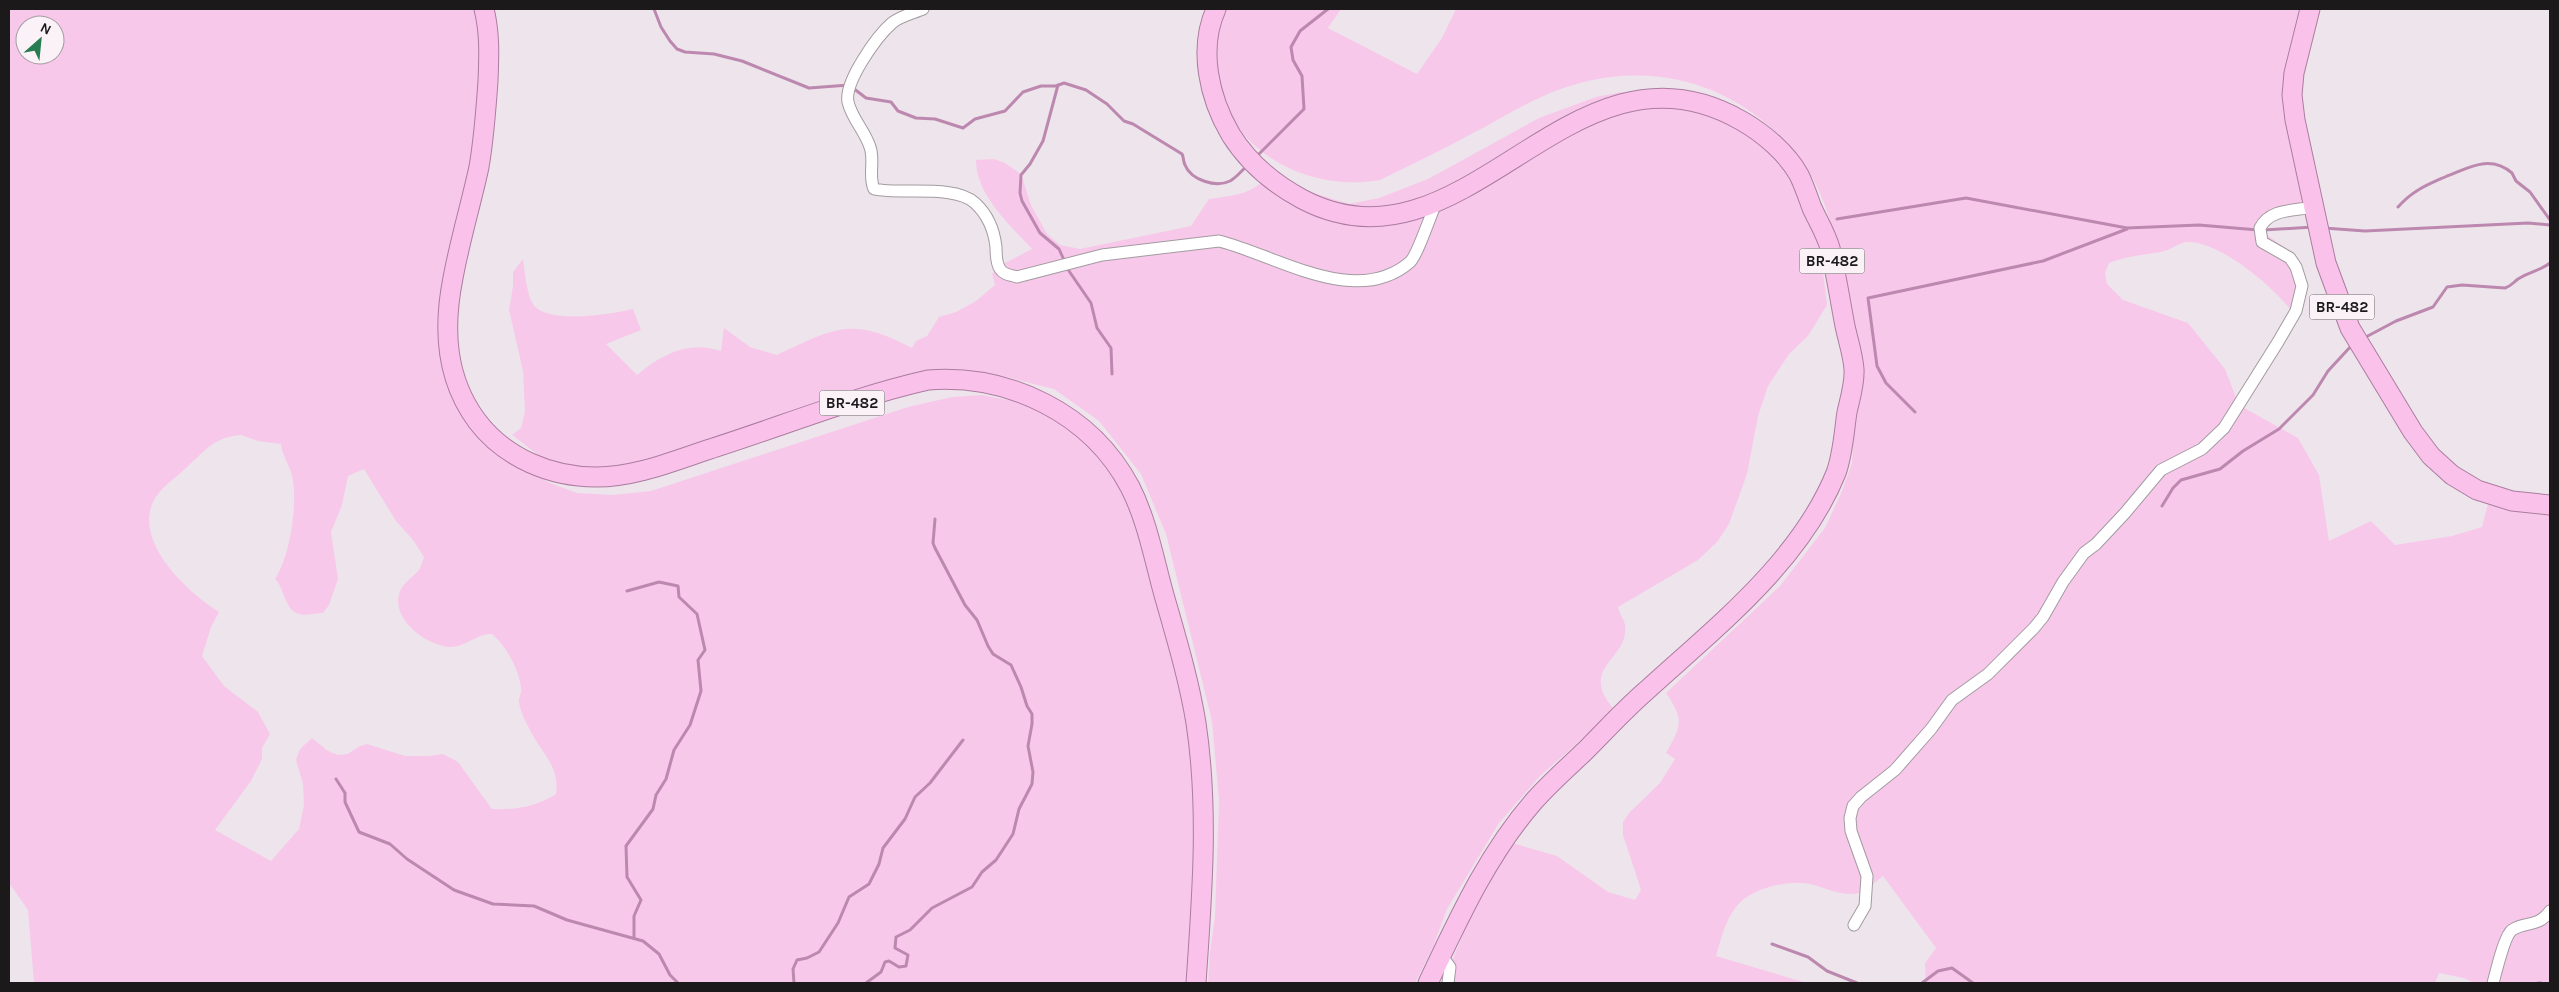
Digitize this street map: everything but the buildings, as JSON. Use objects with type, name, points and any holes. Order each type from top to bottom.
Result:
[{"type":"highway","name":"BR-482","points":[[484,9],[490,46],[486,126],[455,267],[447,318],[446,338],[455,380],[469,410],[493,439],[519,456],[554,472],[598,477],[648,469],[928,380],[952,380],[998,385],[1036,398],[1056,408],[1074,421],[1115,464],[1130,487],[1146,533],[1192,699],[1201,763],[1204,851],[1196,983]]},
{"type":"highway","name":"BR-482","points":[[1216,9],[1209,25],[1207,66],[1213,94],[1232,136],[1254,165],[1283,187],[1310,203],[1356,216],[1399,216],[1436,203],[1462,190],[1572,123],[1604,108],[1658,98],[1715,108],[1736,117],[1766,138],[1798,173],[1829,244],[1854,371],[1838,469],[1818,507],[1789,551],[1726,618],[1641,694],[1535,800],[1496,851],[1472,893],[1428,983]]},
{"type":"highway","name":"BR-482","points":[[2310,9],[2295,61],[2292,95],[2295,120],[2326,264],[2350,328],[2413,432],[2431,456],[2452,475],[2477,490],[2512,501],[2550,504]]},
{"type":"street","points":[[924,9],[893,21],[878,38],[850,87],[848,99],[850,109],[870,147],[873,162],[871,182],[874,189],[888,192],[941,191],[973,201],[988,218],[995,239],[997,262],[1006,275],[1017,276],[1102,255],[1219,242],[1237,246],[1320,276],[1354,282],[1386,276],[1411,261],[1436,203]]},
{"type":"street","points":[[1854,925],[1865,906],[1867,876],[1851,831],[1850,818],[1853,806],[1861,797],[1895,770],[1932,729],[1952,700],[1988,674],[2034,628],[2084,553],[2096,544],[2125,513],[2161,470],[2202,449],[2224,428],[2296,311],[2302,286],[2296,267],[2290,258],[2262,242],[2260,228],[2270,217],[2279,213],[2314,207]]},
{"type":"street","points":[[2493,983],[2508,934],[2517,928],[2542,921],[2550,911]]},
{"type":"street","points":[[1441,955],[1450,967],[1448,983]]},
{"type":"shaded area","points":[[9,9],[479,9],[486,86],[448,295],[457,386],[526,469],[550,483],[577,493],[612,495],[651,491],[908,407],[952,397],[982,395],[1029,404],[1082,432],[1128,488],[1201,751],[1189,983],[34,983],[28,910],[9,883]],"holes":[[[241,435],[258,441],[281,444],[292,476],[294,504],[291,531],[285,558],[275,579],[290,608],[294,612],[307,615],[323,613],[329,605],[338,579],[331,532],[342,505],[348,476],[364,469],[396,521],[413,540],[424,557],[419,570],[400,590],[398,604],[406,622],[413,630],[430,642],[449,647],[455,647],[487,634],[492,634],[497,639],[511,658],[518,673],[521,689],[519,699],[521,709],[533,737],[552,767],[555,775],[556,794],[541,802],[525,807],[492,809],[458,762],[443,754],[405,756],[367,744],[358,747],[348,754],[338,755],[328,751],[312,738],[300,749],[296,760],[303,784],[304,805],[299,829],[271,861],[215,830],[251,781],[262,759],[262,748],[270,734],[258,712],[224,686],[202,656],[211,627],[219,612],[193,593],[167,565],[157,550],[151,534],[149,518],[153,502],[160,492],[211,445],[224,438]]]},
{"type":"shaded area","points":[[1219,9],[1341,9],[1328,28],[1417,74],[1442,38],[1456,9],[2303,9],[2292,39],[2288,62],[2304,205],[2277,211],[2263,230],[2269,237],[2291,253],[2298,265],[2299,273],[2293,313],[2274,291],[2247,268],[2217,250],[2190,242],[2161,252],[2129,257],[2109,263],[2105,273],[2107,284],[2123,300],[2188,323],[2225,369],[2239,405],[2298,438],[2319,475],[2329,541],[2371,521],[2395,545],[2452,536],[2482,527],[2489,500],[2532,514],[2550,515],[2550,983],[2474,983],[2464,978],[2439,973],[2435,983],[1926,983],[1925,963],[1936,948],[1883,876],[1865,890],[1853,894],[1805,883],[1772,886],[1751,894],[1732,912],[1726,924],[1716,956],[1807,983],[1443,983],[1475,905],[1509,842],[1557,856],[1608,892],[1635,900],[1641,890],[1623,835],[1623,822],[1630,812],[1660,783],[1675,759],[1666,753],[1678,729],[1679,722],[1676,709],[1666,693],[1780,586],[1825,528],[1842,491],[1852,463],[1856,390],[1831,224],[1811,175],[1791,148],[1766,123],[1727,97],[1701,86],[1674,79],[1647,76],[1620,76],[1592,80],[1565,87],[1531,102],[1380,180],[1334,181],[1311,176],[1290,168],[1270,157],[1252,143],[1236,125],[1224,105],[1211,46],[1212,34]]},
{"type":"shaded area","points":[[1622,92],[1659,94],[1690,102],[1730,121],[1767,149],[1795,183],[1810,214],[1822,265],[1827,305],[1808,336],[1789,354],[1768,386],[1758,416],[1747,474],[1729,524],[1717,542],[1698,560],[1618,607],[1625,625],[1624,637],[1620,647],[1602,673],[1601,684],[1604,695],[1615,710],[1540,776],[1499,823],[1447,909],[1433,947],[1415,983],[1208,983],[1215,916],[1219,801],[1212,721],[1166,534],[1141,474],[1099,421],[1054,389],[1006,377],[956,378],[638,476],[549,463],[512,435],[521,428],[525,412],[523,371],[509,310],[513,272],[523,259],[529,294],[533,304],[540,310],[565,316],[580,316],[633,309],[641,330],[606,344],[637,375],[646,367],[676,351],[698,347],[721,351],[724,328],[750,347],[777,355],[829,332],[843,329],[873,332],[912,348],[916,341],[927,336],[939,317],[956,312],[976,301],[995,285],[992,274],[1005,263],[1032,249],[1005,220],[988,197],[978,173],[976,160],[994,159],[1005,163],[1021,174],[1031,205],[1047,234],[1060,245],[1080,249],[1191,226],[1209,199],[1232,196],[1247,191],[1260,184],[1265,178],[1349,204],[1379,198],[1428,179],[1539,118],[1596,97]]},
{"type":"waterway","points":[[654,9],[661,27],[677,49],[685,52],[714,54],[742,61],[809,88],[849,85],[866,98],[891,102],[898,111],[916,118],[935,119],[963,128],[975,119],[1005,111],[1023,92],[1041,86],[1056,86],[1064,83],[1086,90],[1107,104],[1124,121],[1133,124],[1182,154],[1184,164],[1188,170],[1204,181],[1218,184],[1230,181],[1248,165]]},
{"type":"waterway","points":[[1256,157],[1304,109],[1302,76],[1293,60],[1291,47],[1300,31],[1328,9]]},
{"type":"waterway","points":[[1058,85],[1043,141],[1030,164],[1021,175],[1020,193],[1022,201],[1040,233],[1059,249],[1069,271],[1091,303],[1097,328],[1111,348],[1112,374]]},
{"type":"waterway","points":[[2398,207],[2409,196],[2427,185],[2479,164],[2487,163],[2504,167],[2512,173],[2516,181],[2530,192],[2550,220]]},
{"type":"waterway","points":[[1837,219],[1966,198],[2127,228],[2199,225],[2258,230]]},
{"type":"waterway","points":[[2324,228],[2365,231],[2528,223],[2550,225]]},
{"type":"waterway","points":[[2264,230],[2313,227]]},
{"type":"waterway","points":[[1915,412],[1886,383],[1877,366],[1868,298],[2043,261],[2127,229]]},
{"type":"waterway","points":[[2364,338],[2396,321],[2433,307],[2447,287],[2462,285],[2505,288],[2518,279],[2550,263]]},
{"type":"waterway","points":[[2162,506],[2173,488],[2181,480],[2220,469],[2243,451],[2279,429],[2313,395],[2328,371],[2352,345]]},
{"type":"waterway","points":[[866,983],[881,972],[885,962],[889,961],[899,967],[906,966],[908,955],[895,948],[896,937],[910,930],[932,908],[972,887],[982,872],[996,860],[1013,834],[1019,809],[1032,784],[1033,772],[1028,746],[1032,714],[1011,665],[993,654],[977,620],[965,605],[935,548],[933,543],[935,519]]},
{"type":"waterway","points":[[627,591],[659,582],[678,586],[679,597],[697,614],[705,650],[698,660],[701,691],[690,725],[674,750],[666,779],[656,795],[653,809],[626,846],[627,877],[641,900],[634,916],[634,937]]},
{"type":"waterway","points":[[794,983],[793,969],[797,960],[807,958],[819,952],[838,923],[849,897],[869,884],[879,864],[883,848],[905,819],[915,797],[930,783],[963,740]]},
{"type":"waterway","points":[[336,779],[345,793],[345,802],[359,832],[390,844],[407,859],[454,890],[493,904],[534,906],[567,920],[643,941],[659,954],[670,975],[678,983]]},
{"type":"waterway","points":[[1772,944],[1808,957],[1827,971],[1857,983]]},
{"type":"waterway","points":[[1922,983],[1938,971],[1952,968],[1973,983]]}]
